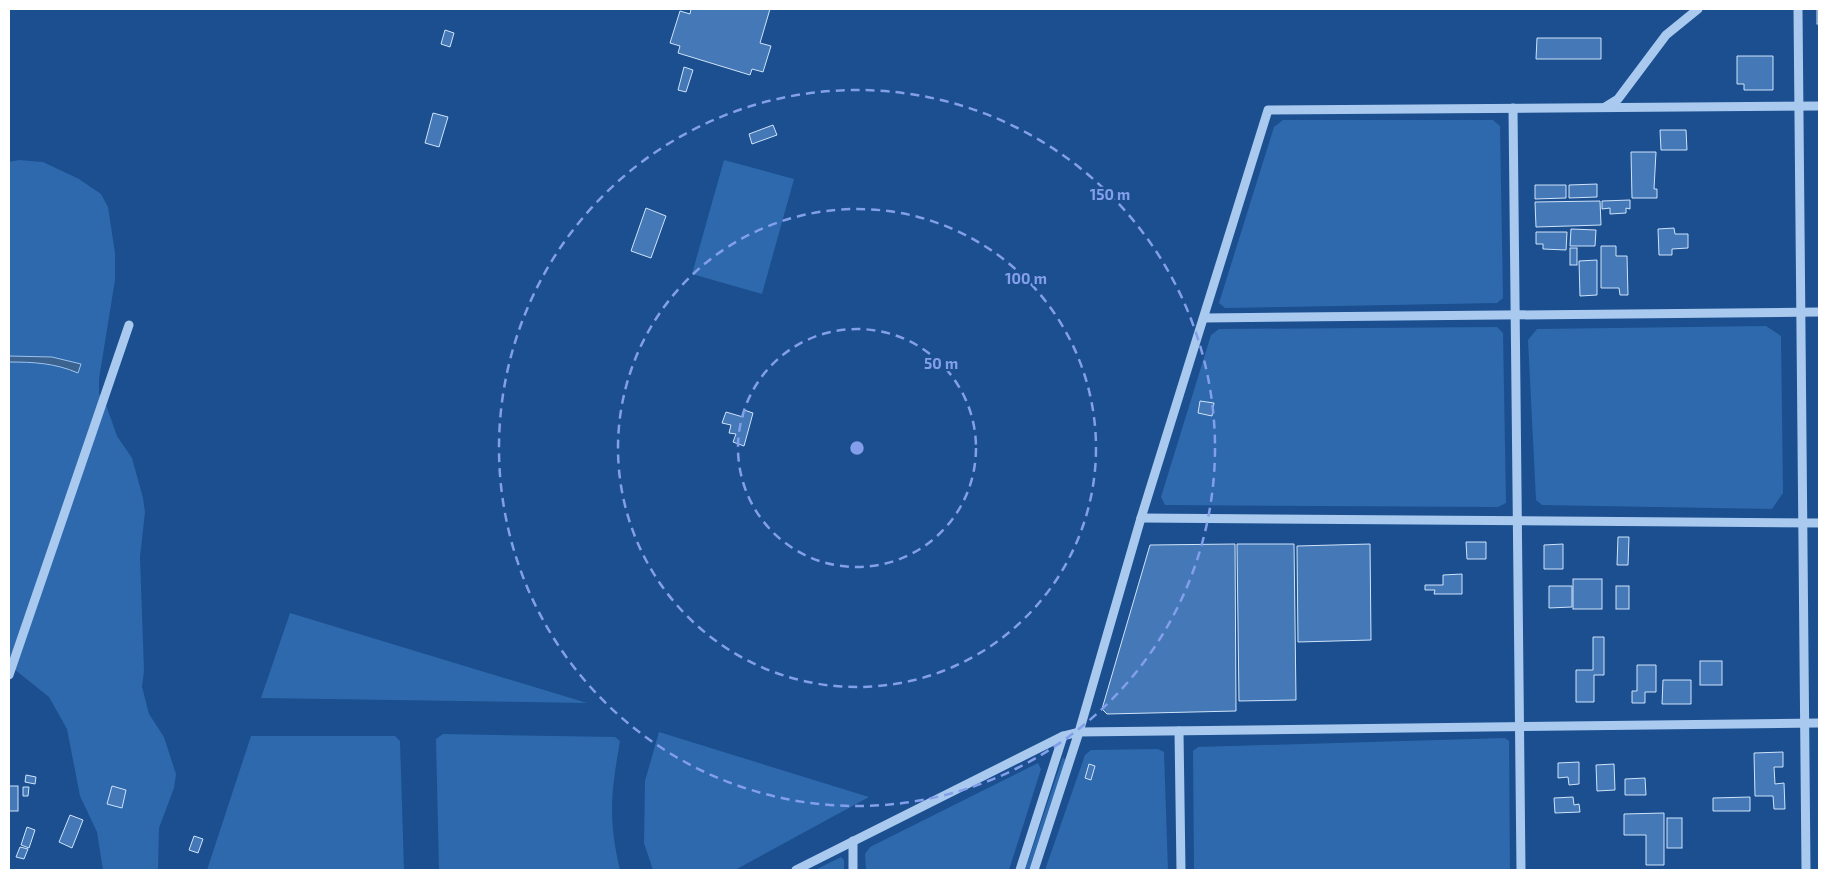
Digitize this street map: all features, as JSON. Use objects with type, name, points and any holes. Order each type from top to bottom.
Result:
[{"type":"street","points":[[1602,108],[1618,99],[1666,35],[1698,9]]},
{"type":"street","points":[[1798,9],[1806,870]]},
{"type":"street","points":[[1034,870],[1079,732],[1141,518],[1268,110],[1819,106]]},
{"type":"street","points":[[1513,108],[1521,870]]},
{"type":"street","points":[[1204,318],[1819,312]]},
{"type":"street","points":[[9,675],[129,325]]},
{"type":"street","points":[[1141,518],[1819,523]]},
{"type":"street","points":[[796,870],[1063,736],[1079,732],[1819,722]]},
{"type":"street","points":[[1179,731],[1180,870]]},
{"type":"street","points":[[1020,870],[1063,736]]},
{"type":"street","points":[[853,841],[853,870]]},
{"type":"shaded area","points":[[1283,120],[1493,120],[1500,126],[1503,298],[1497,303],[1225,308],[1219,303],[1274,127]]},
{"type":"shaded area","points":[[19,160],[43,162],[79,179],[101,194],[108,207],[115,253],[115,280],[99,379],[99,394],[106,405],[117,436],[132,458],[143,498],[145,512],[140,557],[144,671],[142,687],[149,714],[164,737],[176,774],[174,788],[159,828],[158,870],[103,870],[97,832],[80,796],[67,729],[49,697],[9,665],[9,162]]},
{"type":"shaded area","points":[[724,160],[794,179],[762,294],[692,274]]},
{"type":"shaded area","points":[[1766,326],[1781,336],[1783,493],[1772,509],[1542,505],[1536,500],[1528,340],[1537,329]]},
{"type":"shaded area","points":[[1497,327],[1503,333],[1506,503],[1498,507],[1165,505],[1161,497],[1211,335],[1219,329]]},
{"type":"shaded area","points":[[9,356],[52,357],[81,364],[78,373],[44,364],[9,362]]},
{"type":"shaded area","points":[[290,613],[587,703],[261,698]]},
{"type":"shaded area","points":[[659,732],[869,797],[735,870],[653,870],[644,843],[645,781]]},
{"type":"shaded area","points":[[443,734],[615,737],[620,741],[613,791],[612,820],[620,870],[439,870],[436,739]]},
{"type":"shaded area","points":[[251,736],[395,736],[400,741],[404,870],[207,870]]},
{"type":"shaded area","points":[[1505,738],[1509,741],[1510,870],[1194,870],[1193,751],[1198,747]]},
{"type":"shaded area","points":[[1158,749],[1164,752],[1168,870],[1045,870],[1085,755],[1091,750]]},
{"type":"shaded area","points":[[1063,757],[1066,761],[1030,870],[1025,870]]},
{"type":"shaded area","points":[[1038,763],[1041,769],[1009,870],[866,870],[865,854],[870,847]]},
{"type":"shaded area","points":[[841,857],[844,860],[844,870],[815,870]]},
{"type":"building","points":[[691,9],[770,9],[760,43],[771,46],[763,72],[752,69],[750,75],[678,53],[680,46],[670,43],[680,11],[690,14]]},
{"type":"building","points":[[1817,9],[1819,9],[1819,24],[1817,24]]},
{"type":"building","points":[[445,30],[454,33],[450,47],[441,44]]},
{"type":"building","points":[[1537,38],[1601,38],[1601,59],[1536,59]]},
{"type":"building","points":[[1737,56],[1773,56],[1773,90],[1744,90],[1744,84],[1737,84]]},
{"type":"building","points":[[684,67],[693,70],[686,92],[678,90]]},
{"type":"building","points":[[433,113],[448,117],[439,147],[425,143]]},
{"type":"building","points":[[773,125],[777,135],[752,144],[749,134]]},
{"type":"building","points":[[1660,130],[1686,130],[1687,150],[1661,150]]},
{"type":"building","points":[[1631,152],[1656,152],[1654,189],[1657,189],[1657,198],[1632,198]]},
{"type":"building","points":[[1597,184],[1597,197],[1569,198],[1569,185]]},
{"type":"building","points":[[1535,185],[1566,185],[1566,198],[1535,199]]},
{"type":"building","points":[[1630,200],[1630,209],[1626,208],[1626,213],[1610,214],[1610,208],[1602,209],[1602,201]]},
{"type":"building","points":[[1600,201],[1601,225],[1536,227],[1535,202]]},
{"type":"building","points":[[646,208],[666,216],[651,258],[631,251]]},
{"type":"building","points":[[1674,228],[1675,234],[1688,234],[1688,248],[1672,249],[1672,255],[1659,255],[1658,229]]},
{"type":"building","points":[[1571,229],[1596,230],[1595,246],[1570,246]]},
{"type":"building","points":[[1536,232],[1567,232],[1566,250],[1543,249],[1543,244],[1536,244]]},
{"type":"building","points":[[1601,246],[1616,246],[1616,256],[1627,256],[1628,295],[1620,295],[1619,288],[1601,288]]},
{"type":"building","points":[[1570,248],[1577,248],[1577,265],[1570,265]]},
{"type":"building","points":[[1597,260],[1597,295],[1580,296],[1579,261]]},
{"type":"building","points":[[1200,401],[1214,403],[1212,416],[1198,413]]},
{"type":"building","points":[[744,410],[753,413],[744,446],[733,442],[736,434],[729,433],[731,425],[722,423],[726,412],[743,417]]},
{"type":"building","points":[[1618,537],[1629,537],[1628,565],[1617,565]]},
{"type":"building","points":[[1466,542],[1486,542],[1486,559],[1467,559]]},
{"type":"building","points":[[1235,544],[1236,711],[1107,714],[1102,709],[1150,545]]},
{"type":"building","points":[[1237,544],[1294,544],[1296,700],[1239,701]]},
{"type":"building","points":[[1370,544],[1371,640],[1298,642],[1297,546]]},
{"type":"building","points":[[1563,544],[1563,569],[1544,569],[1544,545]]},
{"type":"building","points":[[1462,574],[1462,594],[1434,594],[1435,590],[1425,590],[1425,585],[1443,585],[1443,575]]},
{"type":"building","points":[[1573,579],[1602,579],[1602,609],[1573,609]]},
{"type":"building","points":[[1549,586],[1572,586],[1572,607],[1549,608]]},
{"type":"building","points":[[1616,586],[1629,586],[1629,609],[1616,609]]},
{"type":"building","points":[[1593,637],[1604,637],[1604,675],[1594,675],[1594,702],[1576,702],[1576,670],[1593,670]]},
{"type":"building","points":[[1700,661],[1722,661],[1722,685],[1700,685]]},
{"type":"building","points":[[1637,665],[1656,665],[1656,692],[1645,692],[1645,703],[1632,703],[1632,691],[1637,691]]},
{"type":"building","points":[[1663,680],[1691,680],[1691,704],[1662,704]]},
{"type":"building","points":[[1783,752],[1783,767],[1774,767],[1775,784],[1784,783],[1785,809],[1774,809],[1773,796],[1755,796],[1754,753]]},
{"type":"building","points":[[1579,762],[1579,784],[1569,785],[1568,777],[1558,778],[1558,763]]},
{"type":"building","points":[[1089,764],[1095,766],[1091,780],[1085,778]]},
{"type":"building","points":[[1614,764],[1615,790],[1597,791],[1596,765]]},
{"type":"building","points":[[26,775],[36,777],[35,784],[25,782]]},
{"type":"building","points":[[1645,778],[1646,795],[1625,795],[1625,779]]},
{"type":"building","points":[[9,786],[18,786],[18,811],[9,811]]},
{"type":"building","points":[[112,786],[126,790],[122,808],[107,804]]},
{"type":"building","points":[[23,787],[29,787],[28,796],[23,796]]},
{"type":"building","points":[[1573,797],[1574,805],[1579,804],[1580,812],[1555,813],[1554,798]]},
{"type":"building","points":[[1750,797],[1750,811],[1713,811],[1713,798]]},
{"type":"building","points":[[1664,813],[1664,865],[1646,865],[1646,835],[1624,835],[1624,814]]},
{"type":"building","points":[[70,815],[83,820],[72,848],[59,842]]},
{"type":"building","points":[[1667,818],[1682,818],[1682,848],[1667,848]]},
{"type":"building","points":[[27,827],[35,830],[29,848],[21,845]]},
{"type":"building","points":[[194,836],[203,839],[198,853],[189,850]]},
{"type":"building","points":[[20,847],[28,849],[24,859],[16,857]]}]
